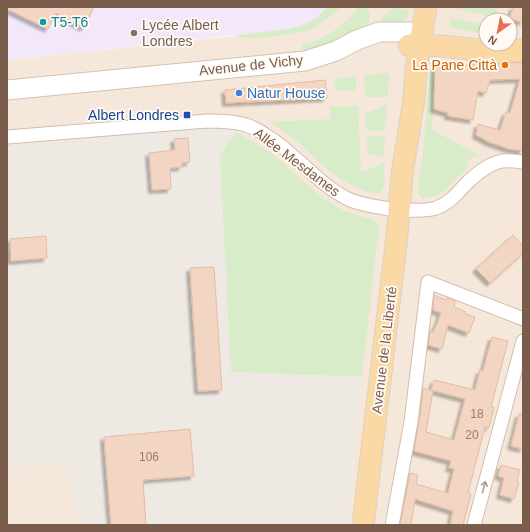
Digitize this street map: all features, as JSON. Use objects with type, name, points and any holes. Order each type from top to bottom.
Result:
[{"type":"main road","name":"Avenue de la Liberté","points":[[363,525],[397,236],[402,174],[414,99],[416,69],[415,7]]},
{"type":"main road","name":"Avenue de la Liberté","points":[[415,38],[426,7]]},
{"type":"main road","name":"Avenue de Vichy","points":[[7,90],[305,61],[336,51],[357,40],[379,32],[415,38],[442,46],[496,52],[523,50]]},
{"type":"main road","name":"Avenue de Vichy","points":[[415,38],[445,33],[478,39]]},
{"type":"street","name":"Allée Mesdames","points":[[7,136],[207,121],[235,122],[248,125],[262,133],[287,150],[322,182],[347,198],[385,208],[399,209],[425,210],[435,208],[445,204],[453,198],[469,181],[492,164],[502,161],[523,162]]},
{"type":"street","points":[[392,525],[411,422],[428,282],[523,319]]},
{"type":"street","points":[[474,525],[523,341]]},
{"type":"shaded area","name":"Lycée Albert Londres","points":[[7,7],[328,7],[317,18],[304,25],[288,29],[7,60]]},
{"type":"shaded area","points":[[328,7],[523,7],[523,525],[347,525],[362,377],[236,132],[247,126],[7,137],[7,60],[233,36],[317,17]]},
{"type":"shaded area","points":[[248,125],[236,132],[232,372],[362,377],[347,525],[81,525],[64,464],[7,468],[7,137]]},
{"type":"shaded area","points":[[64,464],[81,525],[7,525],[7,468]]},
{"type":"green space","points":[[328,7],[342,7],[323,22],[312,29],[303,32],[258,39],[233,36],[288,29],[304,25],[317,17]]},
{"type":"green space","points":[[359,7],[367,7],[370,15],[368,27],[304,56],[302,45],[318,40],[334,31],[348,20]]},
{"type":"green space","points":[[394,7],[410,10],[405,19],[398,23],[381,23],[382,18]]},
{"type":"green space","points":[[457,7],[498,7],[496,12],[478,12],[478,13],[455,9]]},
{"type":"green space","points":[[451,18],[478,23],[478,33],[461,29],[449,27]]},
{"type":"green space","points":[[435,68],[434,109],[431,129],[479,155],[480,157],[478,158],[476,155],[466,162],[469,166],[440,194],[424,199],[420,197],[418,193],[418,185],[423,153],[430,70]]},
{"type":"green space","points":[[389,73],[388,97],[365,97],[364,75]]},
{"type":"green space","points":[[356,76],[356,90],[335,90],[334,79]]},
{"type":"green space","points":[[387,105],[385,130],[367,131],[365,113]]},
{"type":"green space","points":[[330,106],[358,106],[361,172],[384,163],[384,183],[382,190],[379,193],[372,193],[351,185],[334,175],[298,142],[270,122],[330,119]]},
{"type":"green space","points":[[236,132],[275,156],[319,195],[342,210],[374,220],[379,226],[362,377],[231,372],[220,155]]},
{"type":"green space","points":[[366,136],[385,136],[384,157],[368,153]]},
{"type":"building","name":"T5-T6","points":[[7,7],[94,7],[84,28],[56,13],[48,29],[7,9]]},
{"type":"building","points":[[513,7],[523,7],[523,22],[518,21],[518,12],[511,12]]},
{"type":"building","points":[[523,62],[523,151],[509,149],[489,142],[476,135],[478,124],[500,130],[506,112],[510,113],[520,79],[490,80],[486,93],[478,91],[473,120],[448,116],[448,113],[434,109],[435,68],[486,63],[497,64]]},
{"type":"building","points":[[325,80],[327,98],[226,103],[225,90]]},
{"type":"building","points":[[188,138],[190,162],[182,163],[182,167],[170,168],[171,189],[152,190],[149,153],[175,150],[174,139]]},
{"type":"building","points":[[513,235],[523,246],[523,253],[490,283],[476,269]]},
{"type":"building","points":[[46,236],[47,258],[11,261],[10,239]]},
{"type":"building","points":[[214,267],[222,390],[198,391],[190,268]]},
{"type":"building","points":[[434,295],[446,300],[447,298],[455,301],[454,307],[466,312],[465,314],[475,317],[469,333],[448,325],[442,349],[428,345],[430,331],[433,332],[441,313],[433,310]]},
{"type":"building","points":[[492,337],[508,341],[491,407],[494,407],[489,428],[485,427],[468,493],[471,494],[463,525],[450,525],[453,511],[415,499],[411,525],[400,525],[410,473],[418,475],[416,484],[448,493],[454,469],[449,468],[451,461],[414,451],[423,388],[433,391],[426,432],[454,440],[465,399],[431,390],[434,380],[475,390],[480,370],[483,371]]},
{"type":"building","points":[[519,414],[523,414],[523,449],[511,446]]},
{"type":"building","points":[[190,429],[194,476],[143,480],[146,525],[111,525],[104,437]]},
{"type":"building","points":[[501,465],[520,470],[517,481],[519,482],[514,499],[500,495],[504,478],[498,476]]},
{"type":"place","name":"T5-T6","points":[[43,22]]},
{"type":"place","name":"Lycée Albert Londres","points":[[134,33]]},
{"type":"place","name":"La Pane Città","points":[[505,65]]},
{"type":"place","name":"Natur House","points":[[239,93]]},
{"type":"place","name":"Albert Londres","points":[[187,115]]}]
